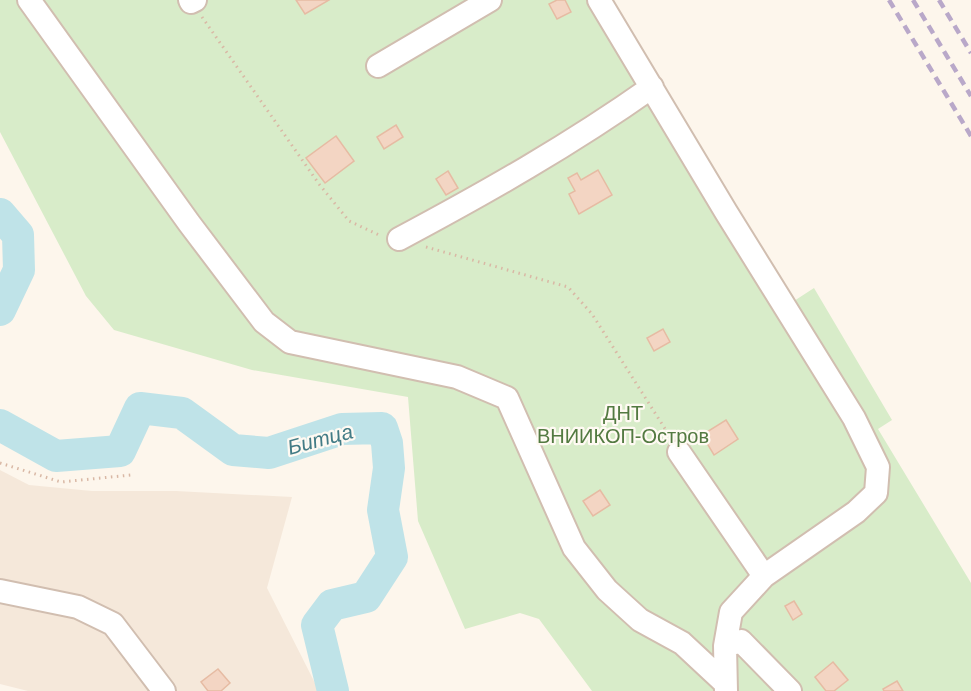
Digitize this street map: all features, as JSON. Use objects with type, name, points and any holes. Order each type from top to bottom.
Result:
[{"type":"lane","points":[[29,0],[264,322],[290,342],[457,377],[507,398],[574,548],[607,590],[640,620],[682,643],[725,687]]},
{"type":"lane","points":[[190,0],[191,2],[195,0]]},
{"type":"lane","points":[[378,66],[490,0]]},
{"type":"lane","points":[[599,0],[726,212],[854,418],[878,467],[876,493],[856,512],[764,576],[731,612],[725,646],[725,687]]},
{"type":"lane","points":[[399,239],[522,173],[586,134],[652,87]]},
{"type":"lane","points":[[679,452],[764,576]]},
{"type":"lane","points":[[0,591],[78,607],[113,624],[164,691]]},
{"type":"lane","points":[[725,646],[741,641],[790,691]]},
{"type":"path","points":[[0,463],[61,482],[131,475]]},
{"type":"shaded area","points":[[0,470],[29,485],[92,491],[176,491],[292,497],[267,588],[319,691],[28,691],[0,684]]},
{"type":"green space","name":"ДНТ ВНИИКОП-Остров","points":[[0,0],[613,0],[794,301],[814,288],[892,420],[878,429],[971,583],[971,691],[592,691],[539,619],[520,613],[465,629],[418,521],[408,397],[252,370],[114,330],[86,296],[0,132]]},
{"type":"building","points":[[296,0],[329,0],[305,14]]},
{"type":"building","points":[[557,0],[565,0],[571,12],[557,19],[549,4]]},
{"type":"building","points":[[396,125],[403,137],[384,149],[377,137]]},
{"type":"building","points":[[336,136],[354,161],[325,183],[306,158]]},
{"type":"building","points":[[598,170],[612,195],[579,214],[569,194],[575,191],[568,178],[577,173],[581,180]]},
{"type":"building","points":[[448,171],[458,188],[446,195],[436,179]]},
{"type":"building","points":[[663,329],[670,342],[654,351],[647,338]]},
{"type":"building","points":[[726,420],[738,439],[714,455],[702,435]]},
{"type":"building","points":[[600,490],[610,505],[593,516],[583,501]]},
{"type":"building","points":[[794,601],[802,614],[793,620],[785,606]]},
{"type":"building","points":[[833,662],[848,680],[834,691],[826,691],[815,677]]},
{"type":"building","points":[[218,669],[230,683],[221,691],[208,691],[201,682]]},
{"type":"building","points":[[897,681],[903,691],[884,691],[883,689]]},
{"type":"waterway","name":"Битца","points":[[0,214],[18,235],[19,270],[0,310]]},
{"type":"waterway","name":"Битца","points":[[0,425],[56,456],[120,451],[140,408],[182,413],[233,450],[269,453],[342,429],[382,428],[387,443],[389,468],[383,510],[392,557],[366,597],[332,605],[317,625],[333,691]]},
{"type":"railway","points":[[889,0],[971,136]]},
{"type":"railway","points":[[913,0],[971,96]]},
{"type":"railway","points":[[939,0],[971,53]]}]
